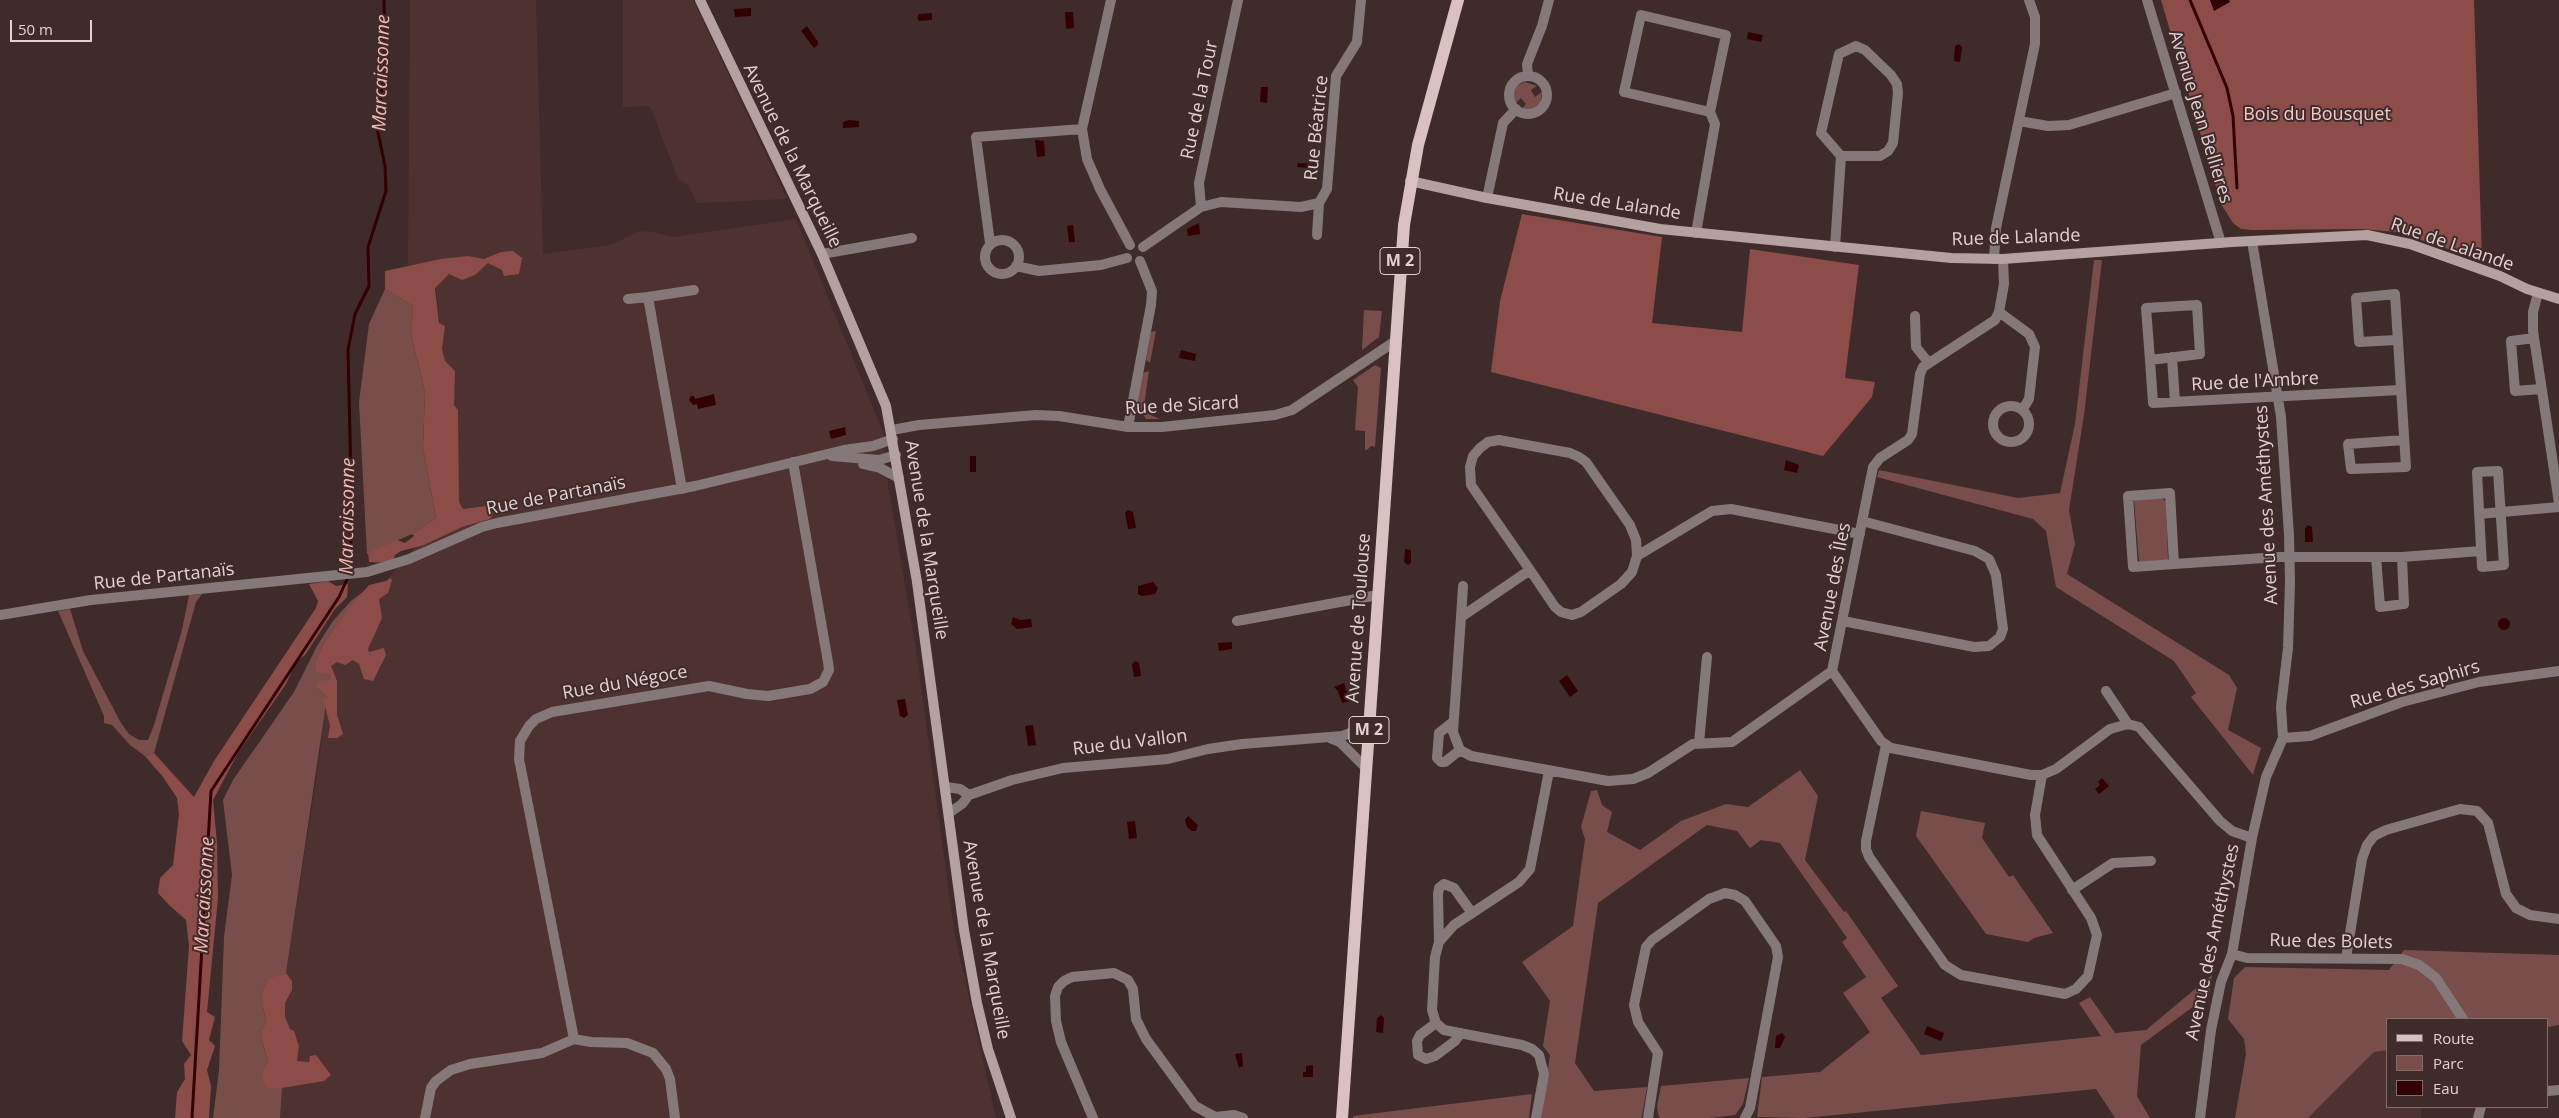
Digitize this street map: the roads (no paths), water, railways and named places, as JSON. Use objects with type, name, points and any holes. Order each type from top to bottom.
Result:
[{"type":"main road","name":"M 2","points":[[1410,181],[1458,0]]},
{"type":"main road","name":"Avenue de Toulouse","points":[[1342,1118],[1394,342],[1404,225],[1410,181]]},
{"type":"street","name":"Avenue de la Marqueille","points":[[700,0],[822,254],[886,406],[917,582],[977,1003],[988,1048],[1012,1118]]},
{"type":"street","points":[[1111,0],[1082,129],[1087,159],[1100,189],[1130,245]]},
{"type":"street","name":"Rue de la Tour","points":[[1201,207],[1199,183],[1238,0]]},
{"type":"street","name":"Rue Béatrice","points":[[1318,235],[1320,203],[1327,190],[1336,76],[1357,42],[1361,0]]},
{"type":"street","points":[[1528,76],[1527,64],[1550,0]]},
{"type":"street","points":[[1915,316],[1916,347],[1928,362],[1988,327],[1999,312],[2004,284],[1996,228],[2036,44],[2035,18],[2029,0]]},
{"type":"street","name":"Avenue Jean Bellieres","points":[[2147,0],[2222,243]]},
{"type":"street","points":[[1696,233],[1715,124],[1710,112],[1726,35],[1641,16],[1624,92],[1710,112]]},
{"type":"street","points":[[1835,247],[1841,156],[1821,133],[1839,54],[1856,46],[1864,50],[1891,75],[1897,84],[1898,93],[1893,144],[1888,152],[1880,156],[1841,156]]},
{"type":"street","points":[[1528,76],[1538,79],[1545,87],[1545,103],[1533,113],[1523,113],[1516,109],[1510,97],[1511,87],[1518,79],[1528,76]]},
{"type":"street","points":[[2019,121],[2048,126],[2070,125],[2176,93]]},
{"type":"street","points":[[1487,198],[1503,123],[1516,109]]},
{"type":"street","points":[[990,243],[1004,239],[1014,244],[1019,254],[1016,266],[1008,273],[1002,274],[991,270],[984,259],[984,253],[990,243],[976,138],[1082,129]]},
{"type":"street","name":"Rue de Lalande","points":[[1410,181],[1593,218],[1696,233],[1951,258],[1999,259],[2346,235],[2382,237],[2410,244],[2538,293],[2559,299]]},
{"type":"street","name":"Rue Béatrice","points":[[1201,207],[1220,202],[1301,207],[1320,203]]},
{"type":"street","points":[[1143,248],[1201,207]]},
{"type":"street","points":[[822,254],[912,238]]},
{"type":"street","name":"Avenue des Améthystes","points":[[2200,1118],[2211,1030],[2221,982],[2232,954],[2252,838],[2270,764],[2283,738],[2281,707],[2288,648],[2290,557],[2278,397],[2252,241]]},
{"type":"street","points":[[1138,243],[1143,248],[1144,256],[1140,261],[1132,262],[1127,258],[1126,250],[1130,245],[1138,243]]},
{"type":"street","points":[[1016,266],[1040,271],[1101,265],[1127,258]]},
{"type":"street","points":[[1128,427],[1151,305],[1152,291],[1140,261]]},
{"type":"street","points":[[628,299],[694,290]]},
{"type":"street","points":[[2538,293],[2532,320],[2559,503]]},
{"type":"street","points":[[2396,340],[2359,342],[2356,298],[2395,294],[2396,340],[2404,440],[2406,467],[2351,469],[2348,444],[2404,440]]},
{"type":"street","points":[[648,297],[682,489]]},
{"type":"street","name":"Rue de l'Ambre","points":[[2150,360],[2200,354],[2197,305],[2146,308],[2153,402],[2400,390]]},
{"type":"street","points":[[1999,312],[2028,334],[2035,347],[2029,399],[2023,409]]},
{"type":"street","points":[[2534,338],[2511,341],[2514,390],[2541,389]]},
{"type":"street","name":"Rue de Sicard","points":[[892,434],[919,425],[1036,415],[1059,416],[1128,427],[1162,427],[1245,419],[1292,410],[1394,342]]},
{"type":"street","points":[[2172,357],[2175,402]]},
{"type":"street","name":"Avenue des Îles","points":[[1460,750],[1471,756],[1608,781],[1633,779],[1656,768],[1685,748],[1699,743],[1716,744],[1732,742],[1832,671],[1860,534],[1870,474],[1875,462],[1908,440],[1912,434],[1920,374],[1928,362]]},
{"type":"street","name":"Rue de Partanaïs","points":[[0,615],[92,600],[359,574],[409,559],[482,527],[527,516],[682,489],[854,448],[873,446],[892,434]]},
{"type":"street","points":[[1499,440],[1579,456],[1586,462],[1630,525],[1636,540],[1637,556],[1632,572],[1621,584],[1582,612],[1572,615],[1561,612],[1555,607],[1470,485],[1470,467],[1473,456],[1488,442],[1499,440]]},
{"type":"street","name":"Rue de Partanaïs","points":[[826,455],[879,460],[896,455]]},
{"type":"street","name":"Rue de Partanaïs","points":[[841,457],[880,468],[899,478]]},
{"type":"street","name":"Rue du Négoce","points":[[574,1039],[519,759],[520,741],[529,726],[536,719],[552,712],[709,686],[764,696],[810,689],[823,682],[829,670],[828,662],[792,462]]},
{"type":"street","points":[[2498,471],[2502,513],[2504,564],[2482,567],[2477,472],[2498,471]]},
{"type":"street","points":[[2174,564],[2170,493],[2128,496],[2133,567],[2290,557],[2402,557],[2481,550]]},
{"type":"street","points":[[2479,514],[2559,507]]},
{"type":"street","points":[[1637,556],[1703,514],[1721,509],[1860,534]]},
{"type":"street","points":[[1843,621],[1982,648],[1996,641],[2003,629],[1996,575],[1989,559],[1975,551],[1862,521]]},
{"type":"street","points":[[2376,557],[2380,607],[2404,604],[2402,557]]},
{"type":"street","points":[[1460,617],[1530,570]]},
{"type":"street","points":[[1453,722],[1439,733],[1437,758],[1441,762],[1444,762],[1460,750],[1454,739],[1453,722],[1463,586]]},
{"type":"street","points":[[1237,620],[1378,595]]},
{"type":"street","points":[[1699,743],[1708,657]]},
{"type":"street","points":[[1832,671],[1876,735],[1886,745],[1899,750],[2042,775],[2056,769],[2110,729],[2128,724],[2139,727],[2220,821],[2232,831],[2252,838]]},
{"type":"street","name":"Rue des Saphirs","points":[[2283,738],[2310,736],[2371,712],[2461,686],[2511,676],[2559,671]]},
{"type":"street","points":[[2106,691],[2128,724]]},
{"type":"street","name":"Rue du Vallon","points":[[949,813],[962,804],[969,795],[1012,780],[1063,768],[1168,758],[1242,744],[1329,738],[1352,732],[1369,722]]},
{"type":"street","points":[[1329,738],[1340,742],[1366,768]]},
{"type":"street","points":[[1886,745],[1866,849],[1890,888],[1952,972],[2065,994],[2076,989],[2088,976],[2097,935],[2091,918],[2037,835],[2035,815],[2042,775]]},
{"type":"street","points":[[1438,942],[1444,933],[1518,882],[1530,869],[1549,771]]},
{"type":"street","points":[[946,788],[960,788],[969,795]]},
{"type":"street","points":[[2346,958],[2362,859],[2367,845],[2374,836],[2386,830],[2460,809],[2477,811],[2488,822],[2506,894],[2516,908],[2530,915],[2559,919]]},
{"type":"street","points":[[2072,890],[2112,863],[2151,861]]},
{"type":"street","points":[[1472,913],[1454,888],[1448,884],[1444,884],[1439,888],[1438,942],[1435,957],[1432,1010],[1436,1023],[1444,1030],[1532,1048],[1538,1055],[1544,1074],[1536,1118]]},
{"type":"street","points":[[1648,1118],[1658,1053],[1638,1022],[1634,1006],[1646,947],[1652,940],[1709,899],[1725,893],[1735,895],[1745,901],[1776,946],[1778,957],[1750,1108],[1745,1118]]},
{"type":"street","name":"Rue des Bolets","points":[[2232,954],[2247,958],[2402,959],[2419,965],[2436,978],[2462,1018]]},
{"type":"street","points":[[1093,1118],[1061,1042],[1056,1021],[1055,996],[1058,987],[1072,977],[1114,973],[1128,980],[1133,989],[1136,1019],[1146,1039],[1195,1106],[1216,1117],[1234,1116],[1243,1118]]},
{"type":"street","points":[[1436,1023],[1420,1035],[1417,1041],[1418,1055],[1422,1058],[1435,1056],[1455,1041],[1461,1033]]},
{"type":"street","points":[[425,1118],[426,1102],[431,1088],[436,1080],[451,1070],[470,1064],[542,1053],[574,1039],[590,1042],[627,1043],[653,1053],[666,1070],[670,1080],[675,1118]]},
{"type":"water","points":[[2210,0],[2229,0],[2230,2],[2214,11]]},
{"type":"water","points":[[751,8],[751,16],[735,17],[734,9]]},
{"type":"water","points":[[1065,12],[1073,12],[1074,28],[1066,29]]},
{"type":"water","points":[[932,13],[932,20],[919,21],[917,18],[919,14]]},
{"type":"water","points":[[807,26],[818,42],[818,45],[814,48],[801,31]]},
{"type":"water","points":[[1748,32],[1763,35],[1761,42],[1747,39]]},
{"type":"water","points":[[1959,44],[1962,47],[1960,62],[1954,61],[1955,46]]},
{"type":"water","points":[[1261,87],[1268,87],[1267,103],[1260,102]]},
{"type":"water","points":[[849,120],[859,121],[859,127],[843,128],[843,122]]},
{"type":"water","points":[[1035,140],[1044,141],[1045,156],[1037,157]]},
{"type":"water","points":[[1298,163],[1316,164],[1315,173],[1305,171],[1307,168],[1297,167]]},
{"type":"water","points":[[1199,223],[1200,234],[1188,236],[1187,229]]},
{"type":"water","points":[[1073,225],[1075,242],[1069,242],[1067,226]]},
{"type":"water","points":[[1181,350],[1196,354],[1195,361],[1179,358]]},
{"type":"water","points":[[714,394],[716,405],[698,409],[697,404],[693,405],[689,400],[691,396],[694,396],[695,399]]},
{"type":"water","points":[[845,427],[846,435],[831,439],[829,431]]},
{"type":"water","points":[[970,456],[976,456],[976,472],[970,472]]},
{"type":"water","points":[[1786,460],[1799,465],[1797,473],[1784,470]]},
{"type":"water","points":[[1128,510],[1133,512],[1136,528],[1128,529],[1125,513]]},
{"type":"water","points":[[2308,525],[2312,527],[2313,542],[2305,542],[2305,528]]},
{"type":"water","points":[[1405,549],[1411,550],[1411,563],[1408,565],[1404,562]]},
{"type":"water","points":[[1153,582],[1158,588],[1155,594],[1142,596],[1138,594],[1138,586]]},
{"type":"water","points":[[1013,617],[1020,620],[1031,619],[1032,627],[1017,629],[1011,624]]},
{"type":"water","points":[[2506,618],[2509,619],[2509,629],[2502,630],[2499,629],[2498,622],[2499,619]]},
{"type":"water","points":[[1232,642],[1232,649],[1219,651],[1218,643]]},
{"type":"water","points":[[1135,661],[1139,663],[1141,676],[1134,677],[1132,664]]},
{"type":"water","points":[[1567,675],[1578,691],[1570,697],[1559,681]]},
{"type":"water","points":[[1344,683],[1350,701],[1342,703],[1338,691],[1334,687]]},
{"type":"water","points":[[905,699],[908,715],[904,718],[900,716],[897,700]]},
{"type":"water","points":[[1033,725],[1036,745],[1028,746],[1025,726]]},
{"type":"water","points":[[2102,778],[2109,786],[2099,794],[2095,789],[2100,785],[2098,782]]},
{"type":"water","points":[[1188,816],[1198,825],[1196,831],[1192,831],[1187,827],[1185,820]]},
{"type":"water","points":[[1135,821],[1137,838],[1129,839],[1127,822]]},
{"type":"water","points":[[1381,1015],[1384,1018],[1383,1033],[1376,1032],[1377,1018]]},
{"type":"water","points":[[1927,1026],[1944,1033],[1941,1041],[1924,1034]]},
{"type":"water","points":[[1782,1033],[1785,1037],[1780,1048],[1775,1048],[1776,1036]]},
{"type":"water","points":[[1242,1053],[1243,1066],[1239,1068],[1235,1054]]},
{"type":"water","points":[[1313,1065],[1313,1077],[1303,1077],[1303,1072],[1306,1072],[1306,1066]]},
{"type":"waterway","name":"Marcaissonne","points":[[349,571],[352,524],[348,350],[355,314],[369,286],[368,247],[386,191],[385,166],[377,128],[385,59],[384,0]]},
{"type":"waterway","points":[[2190,0],[2227,88],[2233,116],[2237,188]]},
{"type":"waterway","name":"Marcaissonne","points":[[192,1118],[211,791],[339,597],[348,577]]},
{"type":"park label","name":"Bois du Bousquet","points":[[2317,115]]}]
